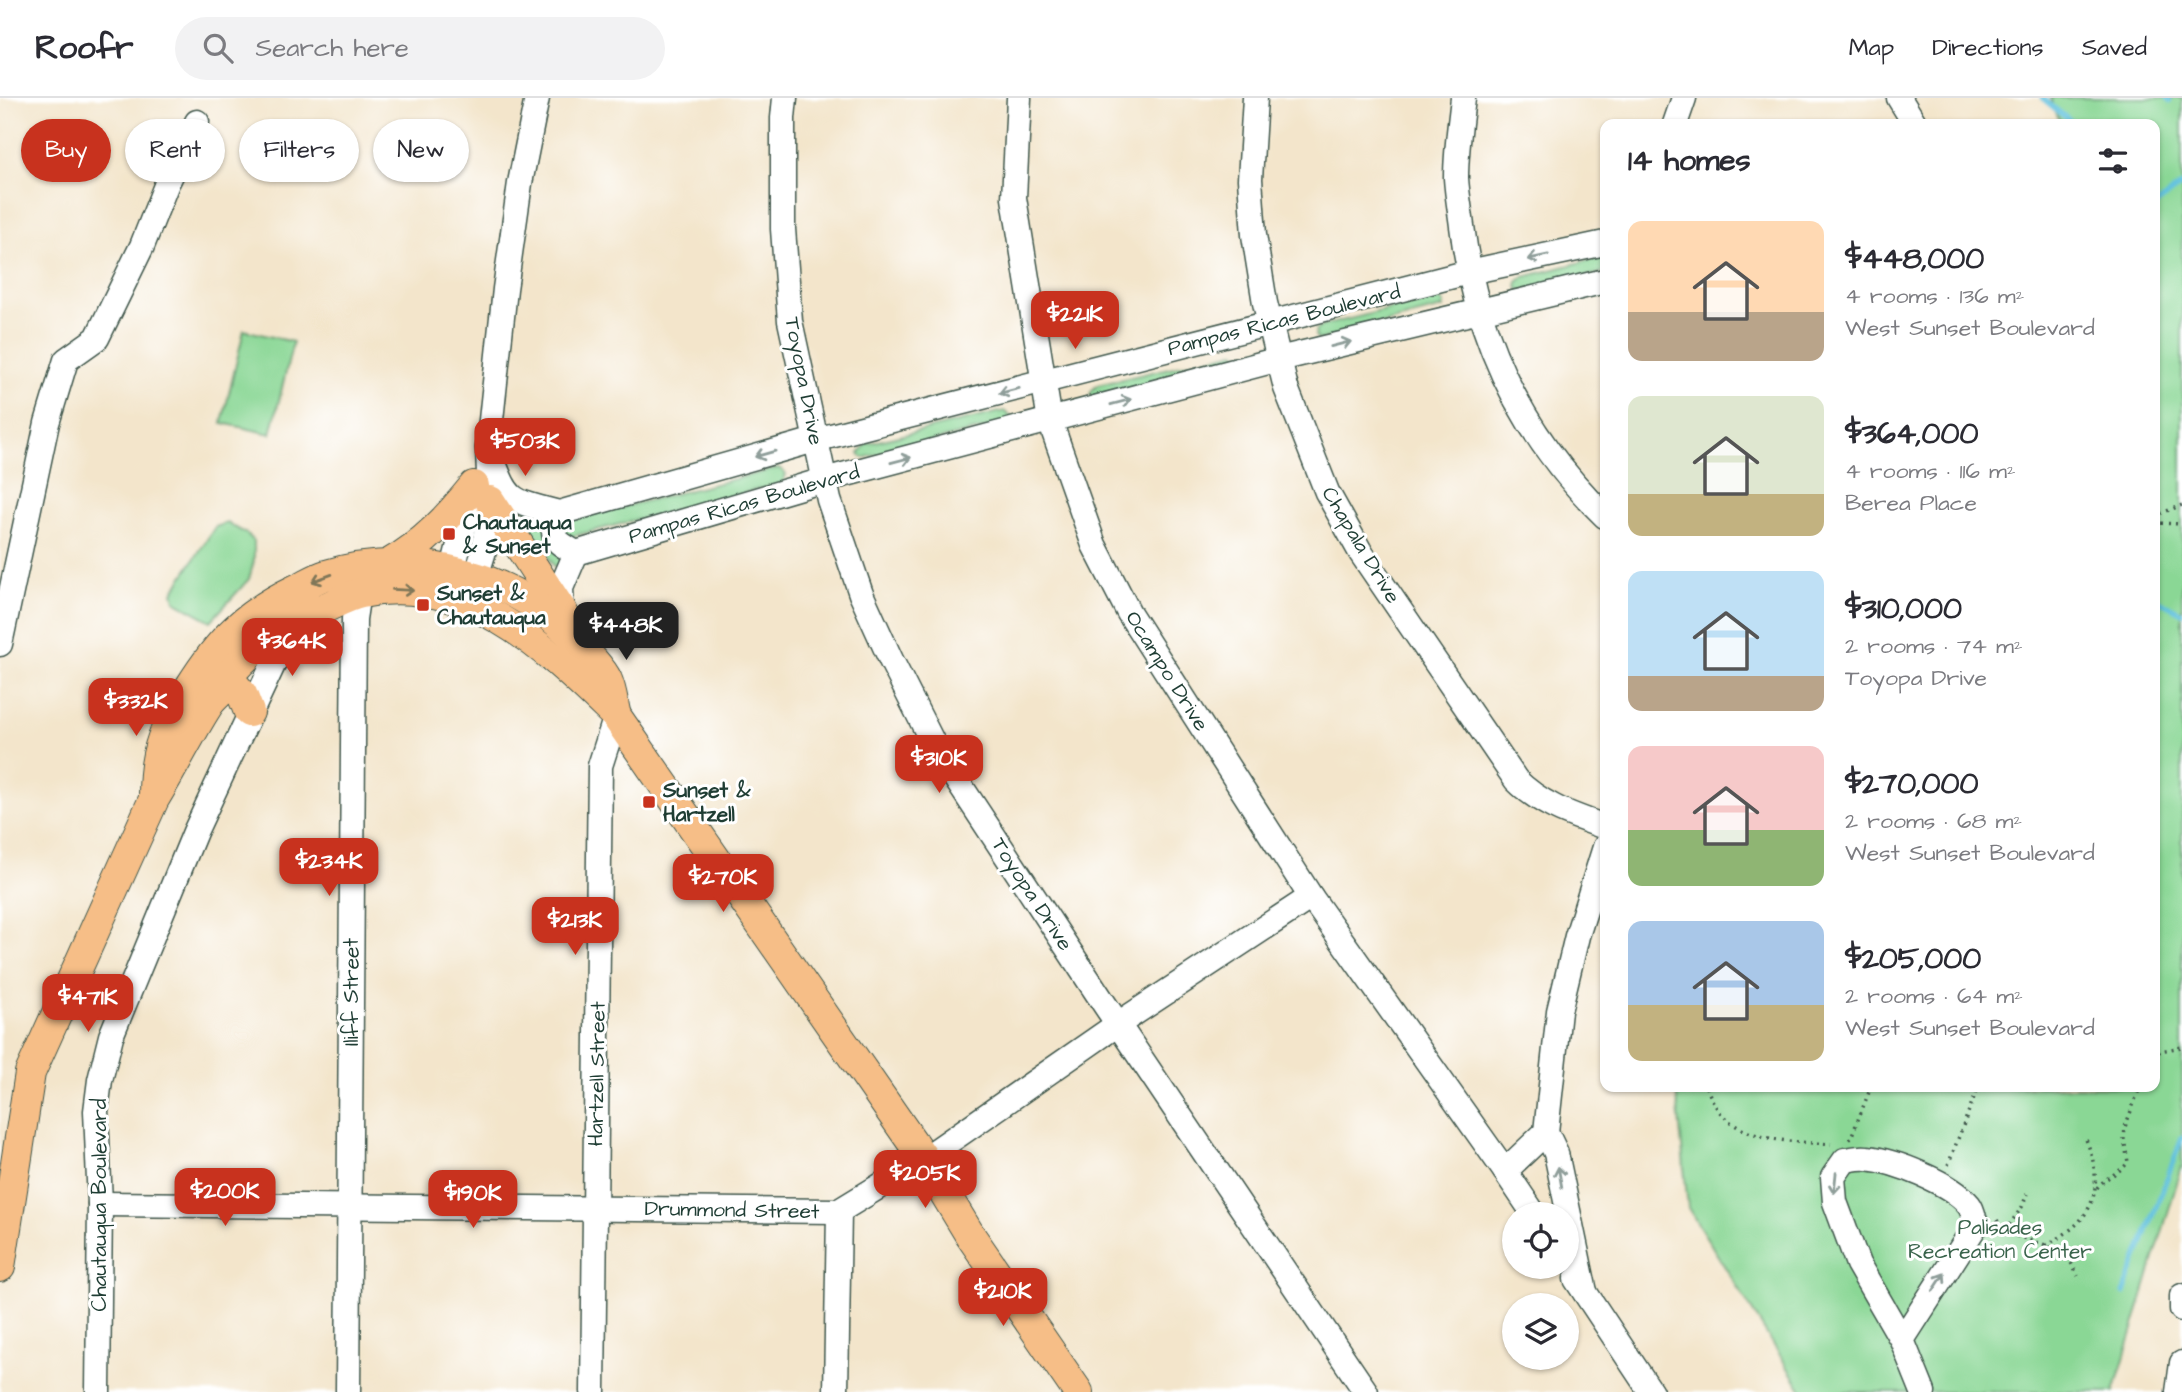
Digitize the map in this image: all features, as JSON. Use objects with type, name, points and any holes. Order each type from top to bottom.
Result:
[{"type":"main road","points":[[389,564],[410,552],[482,493],[562,611],[575,638]]},
{"type":"main road","points":[[154,799],[154,766],[170,718],[227,635],[268,603],[325,576],[389,564],[425,566],[460,586],[519,629],[567,669],[616,716],[924,1159],[970,1235],[1078,1392]]},
{"type":"main road","points":[[0,1267],[30,1073],[154,799],[175,766],[205,708],[233,671],[266,639],[293,622],[358,593],[460,586],[487,579],[522,597],[575,638],[607,678],[616,716]]},
{"type":"main road","points":[[205,708],[225,687],[236,687],[249,712]]},
{"type":"street","points":[[460,586],[484,551],[482,493],[505,289],[520,183],[537,98]]},
{"type":"street","name":"Toyopa Drive","points":[[785,98],[783,229],[790,321],[824,480],[861,594],[934,747],[1366,1392]]},
{"type":"street","name":"Ocampo Drive","points":[[1019,98],[1014,198],[1043,382],[1050,421],[1094,545],[1129,612],[1311,897],[1526,1202]]},
{"type":"street","name":"Chapala Drive","points":[[1255,98],[1250,178],[1254,235],[1270,323],[1286,388],[1327,492],[1361,553],[1516,780],[1545,804],[1600,825]]},
{"type":"street","points":[[1462,98],[1456,179],[1469,272],[1488,341],[1517,405],[1551,457],[1600,511]]},
{"type":"street","points":[[1677,119],[1684,98]]},
{"type":"street","points":[[1899,98],[1912,119]]},
{"type":"street","points":[[0,644],[47,423],[66,360],[97,338],[142,246],[167,182]]},
{"type":"street","name":"Pampas Ricas Boulevard","points":[[559,513],[815,440],[1469,272],[1600,244]]},
{"type":"street","name":"Pampas Ricas Boulevard","points":[[576,553],[824,480],[1279,359],[1600,283]]},
{"type":"street","points":[[488,448],[505,491],[514,499],[533,507],[559,513],[553,526],[553,536],[576,553],[561,588],[562,611]]},
{"type":"street","name":"Iliff Street","points":[[348,1392],[354,620],[358,593]]},
{"type":"street","name":"Chautauqua Boulevard","points":[[97,1392],[100,1204],[96,1111],[100,1080],[111,1036],[195,832],[293,622]]},
{"type":"street","name":"Hartzell Street","points":[[593,1392],[600,766],[616,716]]},
{"type":"street","points":[[1585,1292],[1556,1153],[1546,1132],[1559,1010],[1577,936],[1600,863]]},
{"type":"street","name":"Drummond Street","points":[[100,1204],[839,1211],[924,1159],[1118,1024],[1311,897]]},
{"type":"street","points":[[1505,1171],[1546,1132]]},
{"type":"street","points":[[1902,1340],[1976,1225],[1970,1205],[1939,1183],[1905,1167],[1864,1157],[1845,1160],[1833,1177],[1835,1202],[1858,1264],[1902,1340],[1923,1392]]},
{"type":"street","points":[[836,1392],[839,1211]]},
{"type":"street","points":[[1576,1279],[1651,1392]]},
{"type":"street","points":[[2178,1392],[2182,1363]]},
{"type":"path","points":[[2160,514],[2182,505]]},
{"type":"path","points":[[2160,523],[2182,524]]},
{"type":"path","points":[[2160,1051],[2182,1047]]},
{"type":"path","points":[[1709,1092],[1712,1103],[1733,1126],[1758,1136],[1797,1142]]},
{"type":"path","points":[[1848,1146],[1869,1092]]},
{"type":"path","points":[[1945,1174],[1976,1092]]},
{"type":"path","points":[[2046,1245],[2079,1224],[2090,1207],[2095,1190],[2105,1177],[2123,1169],[2128,1162],[2125,1127],[2138,1092]]},
{"type":"path","points":[[2085,1136],[2090,1149],[2095,1190]]},
{"type":"path","points":[[2005,1231],[2028,1194]]},
{"type":"path","points":[[1976,1225],[2005,1231],[2046,1245],[2068,1257],[2078,1276]]},
{"type":"green space","name":"Palisades Recreation Center","points":[[2050,98],[2182,98],[2182,1166],[2114,1392],[1803,1392],[1688,1208],[1676,1092],[2160,1092],[2160,119],[2059,119]]},
{"type":"green space","points":[[1600,257],[1600,273],[1521,291],[1517,287],[1518,282],[1524,277]]},
{"type":"green space","points":[[1436,297],[1444,303],[1443,308],[1319,340],[1315,336],[1316,330],[1322,326]]},
{"type":"green space","points":[[244,330],[293,342],[271,434],[222,423]]},
{"type":"green space","points":[[1235,352],[1242,358],[1095,399],[1090,395],[1098,385]]},
{"type":"green space","points":[[1004,411],[1011,417],[1011,422],[863,458],[859,454],[866,444]]},
{"type":"green space","points":[[779,468],[786,474],[783,483],[569,537],[561,526],[566,521]]},
{"type":"green space","points":[[516,510],[544,515],[561,556],[563,568],[554,566],[536,537],[514,516]]},
{"type":"green space","points":[[227,523],[254,541],[254,561],[249,579],[211,621],[175,601],[173,592],[215,527]]},
{"type":"waterway","points":[[2042,98],[2068,119]]},
{"type":"waterway","points":[[2167,98],[2170,101]]},
{"type":"waterway","points":[[2160,202],[2182,185]]},
{"type":"waterway","points":[[2160,601],[2182,613]]},
{"type":"waterway","points":[[2124,1293],[2182,1138]]},
{"type":"place","name":"Chautauqua & Sunset","points":[[449,534]]},
{"type":"place","name":"Sunset & Chautauqua","points":[[423,605]]},
{"type":"place","name":"Sunset & Hartzell","points":[[649,802]]}]
